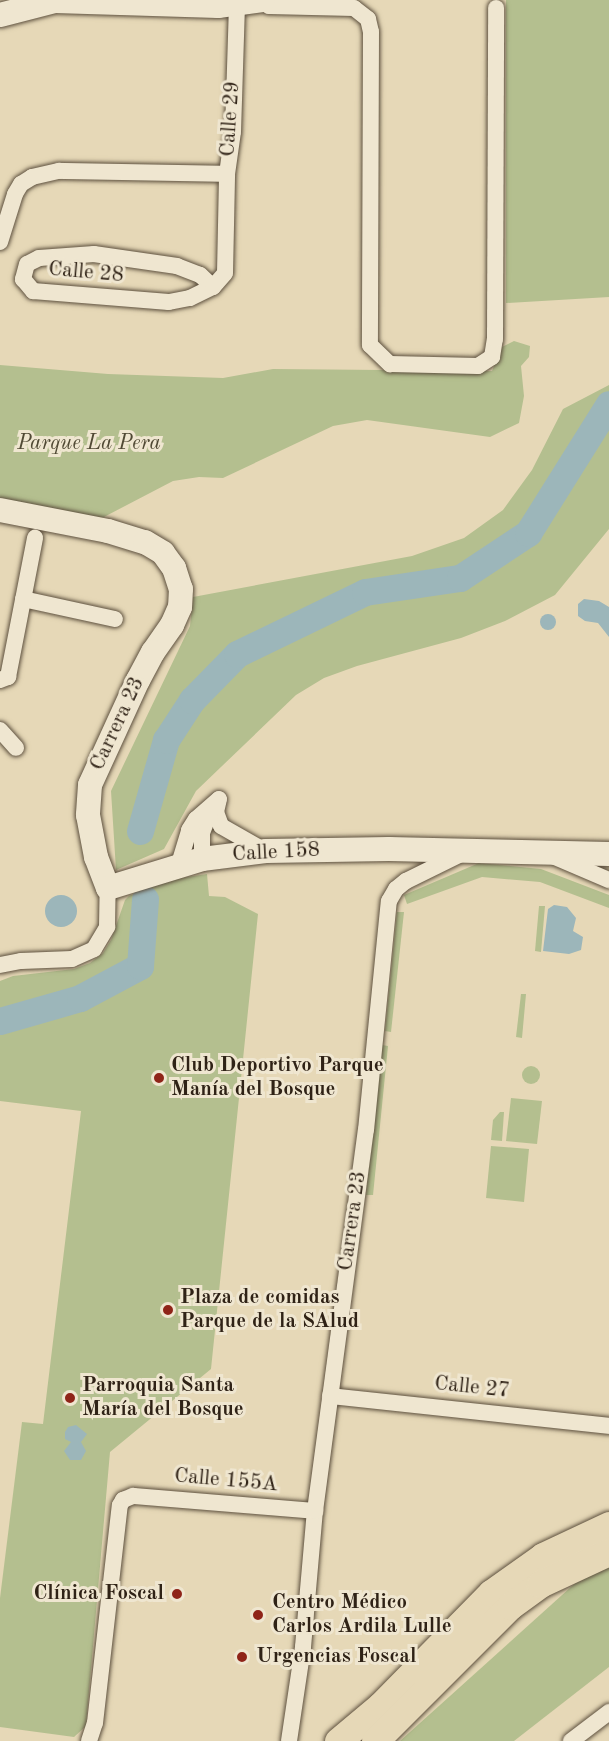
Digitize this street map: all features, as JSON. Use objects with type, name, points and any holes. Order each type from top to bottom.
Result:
[{"type":"main road","points":[[338,1741],[381,1705],[491,1593],[543,1556],[609,1525]]},
{"type":"main road","points":[[375,1741],[510,1606],[540,1584],[609,1552]]},
{"type":"street","points":[[0,15],[55,0],[237,5],[262,0],[269,6],[354,8],[368,19],[371,32],[370,345],[390,364],[478,366],[492,357],[495,339],[496,8]]},
{"type":"street","name":"Calle 29","points":[[0,242],[15,194],[21,184],[32,177],[59,171],[227,174],[233,132],[237,5]]},
{"type":"street","points":[[213,287],[225,273],[227,174]]},
{"type":"street","name":"Calle 28","points":[[94,254],[177,266],[201,275],[213,287],[190,298],[169,302],[33,291],[23,279],[27,264],[39,258],[94,254]]},
{"type":"street","name":"Carrera 23","points":[[0,510],[108,531],[146,542],[163,553],[174,568],[181,589],[180,607],[172,625],[153,652],[138,680],[90,785],[88,815],[96,857],[108,888]]},
{"type":"street","points":[[0,680],[8,677],[35,538]]},
{"type":"street","points":[[23,599],[115,619]]},
{"type":"street","points":[[0,730],[16,748]]},
{"type":"street","points":[[219,799],[216,812],[221,826],[266,851]]},
{"type":"street","points":[[202,859],[205,821],[219,799]]},
{"type":"street","points":[[178,867],[189,830],[196,819],[219,799]]},
{"type":"street","name":"Calle 158","points":[[108,888],[202,859],[266,851],[389,849],[609,854]]},
{"type":"street","name":"Carrera 23","points":[[289,1741],[303,1647],[315,1511],[366,1130],[389,901],[396,889],[406,881],[466,851]]},
{"type":"street","points":[[543,852],[609,880]]},
{"type":"street","points":[[0,965],[21,961],[72,959],[94,949],[107,927],[108,888]]},
{"type":"street","name":"Calle 27","points":[[330,1396],[609,1425]]},
{"type":"street","name":"Calle 155A","points":[[90,1740],[95,1723],[120,1505],[133,1496],[315,1511]]},
{"type":"street","points":[[571,1741],[590,1724],[609,1712]]},
{"type":"green space","points":[[506,0],[609,0],[609,297],[506,303]]},
{"type":"green space","name":"Parque La Pera","points":[[514,341],[530,346],[529,357],[521,366],[524,396],[519,423],[490,437],[367,420],[333,426],[223,478],[199,477],[173,481],[102,518],[0,501],[0,365],[108,374],[223,378],[273,369],[492,371],[502,347]]},
{"type":"green space","points":[[609,385],[609,529],[555,595],[505,621],[461,638],[357,666],[324,678],[296,695],[196,791],[164,849],[116,870],[111,791],[190,626],[193,597],[412,556],[464,538],[503,510],[532,470],[563,409]]},
{"type":"green space","points":[[479,863],[541,869],[609,895],[609,908],[540,882],[482,877],[407,904],[404,895]]},
{"type":"green space","points":[[207,874],[209,896],[225,897],[258,914],[211,1369],[110,1452],[86,1726],[74,1737],[0,1727],[0,1598],[22,1422],[43,1424],[81,1111],[0,1101],[0,981],[13,976],[74,969],[90,963],[103,953],[111,940],[125,900],[129,896],[167,880]]},
{"type":"green space","points":[[539,906],[545,906],[541,952],[535,951]]},
{"type":"green space","points":[[397,912],[404,912],[391,1032],[385,1031]]},
{"type":"green space","points":[[521,994],[526,994],[522,1038],[516,1037]]},
{"type":"green space","points":[[382,1045],[388,1046],[373,1195],[366,1195]]},
{"type":"green space","points":[[531,1066],[539,1071],[540,1075],[535,1083],[531,1084],[523,1079],[522,1075],[527,1067]]},
{"type":"green space","points":[[511,1098],[542,1101],[537,1144],[506,1141]]},
{"type":"green space","points":[[500,1112],[504,1112],[502,1141],[491,1140],[493,1120]]},
{"type":"green space","points":[[491,1146],[529,1149],[524,1202],[486,1198]]},
{"type":"green space","points":[[609,1561],[609,1667],[514,1741],[400,1741],[592,1568]]},
{"type":"water","points":[[584,599],[599,601],[609,607],[609,637],[598,623],[585,621],[578,616],[578,604]]},
{"type":"water","points":[[545,614],[551,614],[556,622],[554,628],[545,630],[540,625],[540,619]]},
{"type":"water","points":[[61,895],[73,899],[77,911],[73,923],[61,927],[49,923],[45,911],[49,899]]},
{"type":"water","points":[[554,905],[567,907],[576,918],[573,931],[583,937],[581,950],[569,954],[543,951],[548,909]]},
{"type":"water","points":[[76,1425],[87,1434],[81,1442],[86,1451],[81,1460],[70,1460],[64,1451],[71,1442],[65,1439],[65,1432],[68,1427]]},
{"type":"waterway","points":[[140,831],[166,740],[192,700],[237,654],[365,592],[460,578],[528,533],[609,404]]},
{"type":"waterway","points":[[0,1021],[80,998],[140,966],[145,899]]},
{"type":"place","name":"Club Deportivo Parque Manía del Bosque","points":[[159,1078]]},
{"type":"place","name":"Plaza de comidas Parque de la SAlud","points":[[168,1310]]},
{"type":"place","name":"Parroquia Santa María del Bosque","points":[[70,1398]]},
{"type":"place","name":"Clínica Foscal","points":[[177,1594]]},
{"type":"place","name":"Centro Médico Carlos Ardila Lulle","points":[[258,1615]]},
{"type":"place","name":"Urgencias Foscal","points":[[242,1657]]}]
